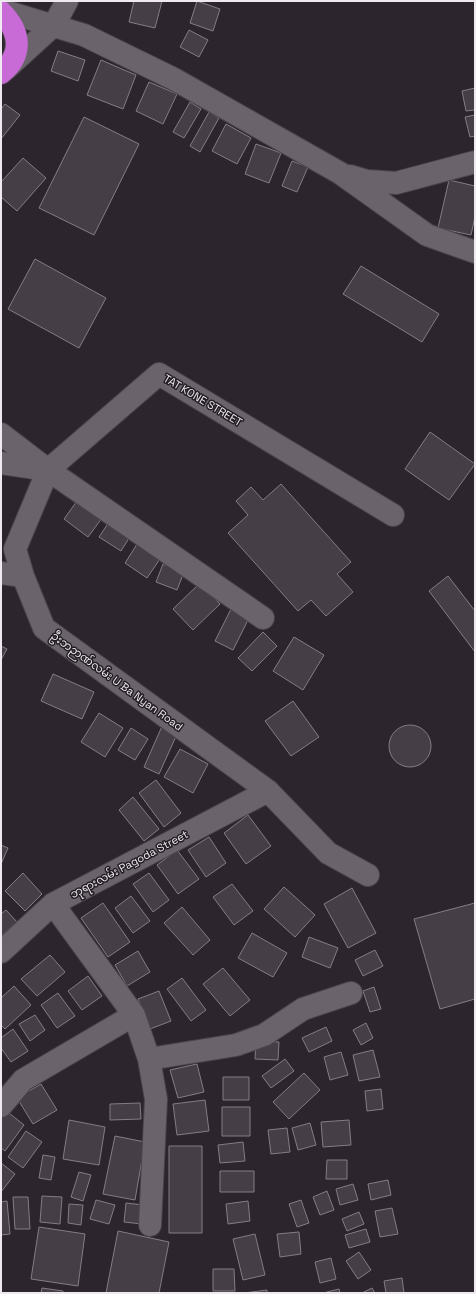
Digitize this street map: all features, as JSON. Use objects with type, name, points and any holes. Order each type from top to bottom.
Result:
[{"type":"highway","points":[[1,11],[10,20],[16,32],[17,44],[14,57],[4,70]]},
{"type":"street","points":[[4,70],[54,25],[66,1]]},
{"type":"street","points":[[1,11],[54,25],[84,35],[174,79],[340,173],[427,235],[475,252]]},
{"type":"street","points":[[340,173],[366,181],[396,183],[475,162]]},
{"type":"street","name":"TAT KONE STREET","points":[[48,470],[159,374],[393,514]]},
{"type":"street","points":[[1,434],[48,470],[263,618]]},
{"type":"street","points":[[1,463],[48,470]]},
{"type":"street","name":"ဦးဘဉာဏ်လမ်း U Ba Nyan Road","points":[[48,470],[15,548],[22,576],[44,628],[268,790],[328,853],[368,875]]},
{"type":"street","points":[[1,573],[22,576]]},
{"type":"street","name":"ဘုရားလမ်း Pagoda Street","points":[[1,952],[53,904],[268,790]]},
{"type":"street","points":[[53,904],[134,1015],[149,1059],[156,1099],[150,1225]]},
{"type":"street","points":[[149,1059],[236,1045],[264,1035],[303,1008],[351,994]]},
{"type":"street","points":[[1,1106],[23,1080],[134,1015]]},
{"type":"building","points":[[134,1],[162,1],[155,28],[129,22]]},
{"type":"building","points":[[197,1],[220,9],[213,31],[190,23]]},
{"type":"building","points":[[189,30],[208,40],[199,57],[180,47]]},
{"type":"building","points":[[58,51],[85,60],[78,81],[51,71]]},
{"type":"building","points":[[101,60],[136,75],[123,109],[87,95]]},
{"type":"building","points":[[149,82],[177,94],[163,124],[136,111]]},
{"type":"building","points":[[475,88],[475,110],[466,111],[462,91]]},
{"type":"building","points":[[190,102],[201,109],[184,138],[173,132]]},
{"type":"building","points":[[5,104],[20,115],[1,139],[1,109]]},
{"type":"building","points":[[209,112],[219,118],[200,152],[190,146]]},
{"type":"building","points":[[475,115],[475,136],[470,137],[465,117]]},
{"type":"building","points":[[84,117],[139,144],[94,235],[39,208]]},
{"type":"building","points":[[226,124],[251,138],[237,164],[212,151]]},
{"type":"building","points":[[256,144],[281,153],[269,183],[245,174]]},
{"type":"building","points":[[23,158],[46,178],[17,211],[1,197],[1,182]]},
{"type":"building","points":[[292,161],[308,167],[297,192],[282,186]]},
{"type":"building","points":[[449,180],[475,186],[475,217],[471,235],[438,228]]},
{"type":"building","points":[[35,259],[106,298],[79,348],[8,309]]},
{"type":"building","points":[[361,266],[439,314],[422,342],[343,294]]},
{"type":"building","points":[[430,432],[475,464],[449,500],[405,469]]},
{"type":"building","points":[[281,484],[351,562],[337,574],[353,592],[326,616],[311,600],[298,611],[228,533],[248,515],[236,501],[251,487],[263,500]]},
{"type":"building","points":[[77,501],[102,518],[88,537],[64,519]]},
{"type":"building","points":[[109,522],[131,535],[121,551],[99,537]]},
{"type":"building","points":[[139,541],[162,556],[147,578],[125,563]]},
{"type":"building","points":[[163,564],[184,572],[177,590],[156,582]]},
{"type":"building","points":[[448,576],[475,611],[475,652],[429,591]]},
{"type":"building","points":[[200,583],[220,604],[193,630],[173,609]]},
{"type":"building","points":[[231,609],[249,618],[233,650],[215,641]]},
{"type":"building","points":[[263,632],[277,646],[252,671],[238,658]]},
{"type":"building","points":[[294,637],[324,655],[303,690],[273,671]]},
{"type":"building","points":[[1,646],[7,649],[1,660]]},
{"type":"building","points":[[53,674],[94,692],[82,719],[41,701]]},
{"type":"building","points":[[293,701],[319,737],[291,756],[265,721]]},
{"type":"building","points":[[99,713],[123,728],[105,757],[81,742]]},
{"type":"building","points":[[163,724],[178,732],[159,774],[144,767]]},
{"type":"building","points":[[410,725],[425,731],[431,746],[425,761],[410,767],[395,761],[389,746],[395,731]]},
{"type":"building","points":[[131,728],[148,739],[135,760],[118,750]]},
{"type":"building","points":[[180,749],[208,764],[193,793],[164,777]]},
{"type":"building","points":[[156,780],[181,813],[164,827],[139,793]]},
{"type":"building","points":[[133,797],[159,829],[144,841],[119,810]]},
{"type":"building","points":[[248,815],[271,846],[246,864],[224,833]]},
{"type":"building","points":[[209,837],[226,863],[206,877],[188,850]]},
{"type":"building","points":[[1,845],[8,848],[1,864]]},
{"type":"building","points":[[177,850],[199,879],[178,894],[157,865]]},
{"type":"building","points":[[23,873],[42,894],[25,911],[5,891]]},
{"type":"building","points":[[149,873],[169,900],[153,912],[133,884]]},
{"type":"building","points":[[232,884],[253,911],[234,925],[213,897]]},
{"type":"building","points":[[284,887],[315,915],[295,937],[264,909]]},
{"type":"building","points":[[352,888],[376,933],[348,948],[324,904]]},
{"type":"building","points":[[131,896],[150,921],[133,933],[115,908]]},
{"type":"building","points":[[103,903],[130,942],[108,957],[81,918]]},
{"type":"building","points":[[475,903],[475,999],[440,1009],[414,919]]},
{"type":"building","points":[[182,907],[210,940],[193,955],[164,923]]},
{"type":"building","points":[[6,910],[17,922],[1,936],[1,914]]},
{"type":"building","points":[[252,933],[287,953],[273,977],[238,958]]},
{"type":"building","points":[[309,937],[338,948],[330,968],[302,957]]},
{"type":"building","points":[[375,950],[383,966],[363,976],[355,960]]},
{"type":"building","points":[[138,951],[150,972],[127,986],[115,965]]},
{"type":"building","points":[[50,955],[65,972],[37,996],[21,979]]},
{"type":"building","points":[[223,968],[250,1000],[230,1016],[203,984]]},
{"type":"building","points":[[88,976],[102,996],[82,1010],[68,991]]},
{"type":"building","points":[[182,978],[206,1010],[191,1021],[167,989]]},
{"type":"building","points":[[14,986],[31,1005],[5,1029],[1,1025],[1,998]]},
{"type":"building","points":[[374,987],[381,1009],[370,1012],[363,991]]},
{"type":"building","points":[[159,991],[171,1021],[150,1029],[138,999]]},
{"type":"building","points":[[58,993],[75,1016],[57,1028],[41,1005]]},
{"type":"building","points":[[35,1015],[45,1030],[30,1041],[19,1024]]},
{"type":"building","points":[[366,1023],[373,1038],[361,1045],[353,1030]]},
{"type":"building","points":[[326,1027],[332,1041],[309,1052],[302,1038]]},
{"type":"building","points":[[13,1029],[28,1051],[11,1062],[1,1048],[1,1038]]},
{"type":"building","points":[[256,1041],[279,1042],[278,1060],[255,1059]]},
{"type":"building","points":[[373,1050],[380,1077],[359,1081],[353,1055]]},
{"type":"building","points":[[341,1052],[348,1075],[330,1080],[324,1057]]},
{"type":"building","points":[[285,1059],[294,1071],[271,1088],[262,1076]]},
{"type":"building","points":[[197,1064],[204,1092],[178,1098],[170,1070]]},
{"type":"building","points":[[304,1073],[320,1090],[289,1119],[273,1102]]},
{"type":"building","points":[[223,1077],[249,1077],[249,1100],[223,1100]]},
{"type":"building","points":[[41,1084],[57,1110],[33,1124],[17,1098]]},
{"type":"building","points":[[381,1089],[383,1109],[367,1111],[365,1091]]},
{"type":"building","points":[[205,1100],[209,1131],[177,1135],[173,1104]]},
{"type":"building","points":[[140,1103],[141,1119],[110,1120],[110,1104]]},
{"type":"building","points":[[222,1107],[250,1107],[250,1136],[222,1136]]},
{"type":"building","points":[[4,1109],[24,1125],[5,1151],[1,1148],[1,1113]]},
{"type":"building","points":[[69,1120],[105,1127],[99,1165],[63,1159]]},
{"type":"building","points":[[349,1120],[351,1145],[323,1147],[321,1122]]},
{"type":"building","points":[[310,1123],[316,1145],[298,1150],[292,1128]]},
{"type":"building","points":[[287,1128],[290,1152],[271,1154],[268,1130]]},
{"type":"building","points":[[26,1131],[42,1142],[23,1168],[8,1157]]},
{"type":"building","points":[[115,1136],[145,1142],[135,1200],[103,1194]]},
{"type":"building","points":[[243,1142],[245,1161],[220,1163],[218,1145]]},
{"type":"building","points":[[169,1146],[202,1146],[202,1233],[169,1233]]},
{"type":"building","points":[[43,1155],[55,1157],[51,1180],[39,1178]]},
{"type":"building","points":[[327,1160],[347,1160],[347,1179],[326,1179]]},
{"type":"building","points":[[1,1163],[15,1174],[1,1192]]},
{"type":"building","points":[[220,1171],[254,1171],[254,1192],[220,1192]]},
{"type":"building","points":[[79,1172],[91,1175],[83,1201],[71,1197]]},
{"type":"building","points":[[388,1180],[391,1195],[371,1200],[368,1184]]},
{"type":"building","points":[[353,1184],[358,1200],[340,1205],[336,1189]]},
{"type":"building","points":[[327,1191],[334,1210],[320,1215],[313,1197]]},
{"type":"building","points":[[42,1196],[62,1197],[60,1224],[40,1222]]},
{"type":"building","points":[[13,1197],[28,1197],[30,1229],[15,1229]]},
{"type":"building","points":[[96,1200],[115,1205],[109,1224],[90,1219]]},
{"type":"building","points":[[301,1200],[309,1223],[297,1227],[289,1204]]},
{"type":"building","points":[[7,1201],[10,1234],[1,1235],[1,1202]]},
{"type":"building","points":[[248,1201],[250,1221],[228,1224],[226,1204]]},
{"type":"building","points":[[126,1203],[144,1205],[142,1224],[124,1222]]},
{"type":"building","points":[[69,1204],[83,1205],[81,1225],[68,1223]]},
{"type":"building","points":[[392,1208],[398,1234],[380,1237],[375,1211]]},
{"type":"building","points":[[359,1212],[364,1224],[347,1231],[342,1219]]},
{"type":"building","points":[[39,1227],[85,1234],[78,1286],[31,1279]]},
{"type":"building","points":[[366,1229],[370,1242],[349,1248],[345,1235]]},
{"type":"building","points":[[118,1231],[169,1242],[159,1293],[106,1293]]},
{"type":"building","points":[[299,1232],[301,1254],[280,1257],[277,1234]]},
{"type":"building","points":[[255,1234],[265,1275],[243,1280],[233,1239]]},
{"type":"building","points":[[359,1252],[371,1270],[358,1279],[346,1261]]},
{"type":"building","points":[[331,1258],[336,1279],[320,1283],[315,1262]]},
{"type":"building","points":[[213,1269],[234,1269],[235,1291],[213,1291]]},
{"type":"building","points":[[402,1278],[404,1293],[386,1293],[384,1281]]},
{"type":"building","points":[[42,1288],[63,1291],[63,1293],[41,1293]]},
{"type":"building","points":[[372,1288],[375,1293],[362,1293]]},
{"type":"building","points":[[339,1289],[340,1293],[323,1293]]},
{"type":"building","points":[[267,1290],[267,1293],[244,1293]]}]
